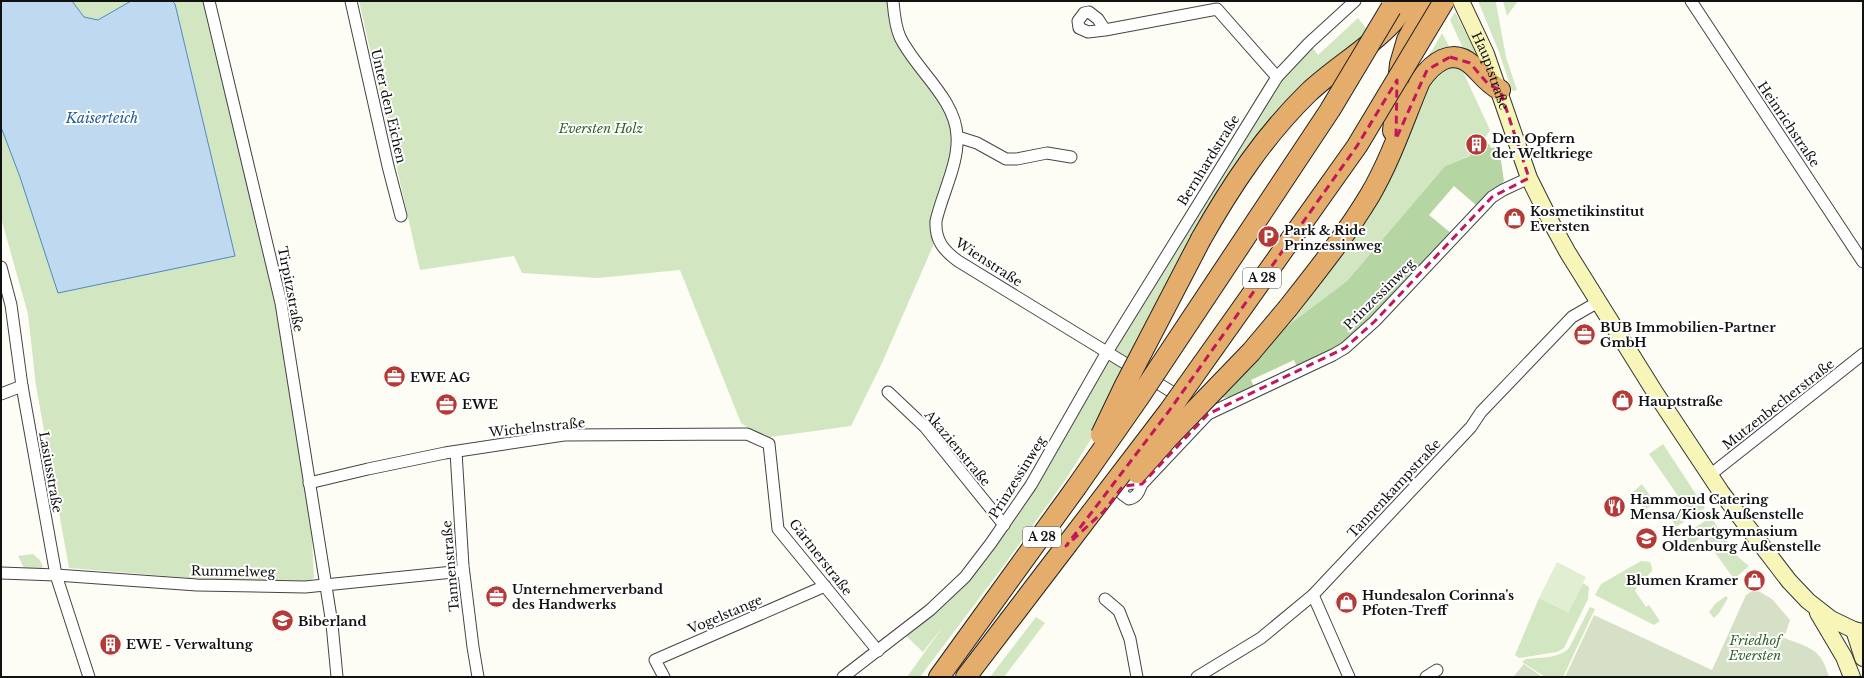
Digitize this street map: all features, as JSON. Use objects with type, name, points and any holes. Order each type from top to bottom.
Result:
[{"type":"highway","name":"A 28","points":[[939,677],[1008,584],[1140,396],[1330,110],[1395,1]]},
{"type":"highway","points":[[1075,489],[1125,385],[1201,239],[1238,177],[1270,134],[1309,93],[1392,23],[1408,1]]},
{"type":"highway","points":[[1391,151],[1400,64],[1407,40],[1428,1]]},
{"type":"highway","name":"A 28","points":[[966,677],[1169,410],[1357,146],[1444,1]]},
{"type":"highway","points":[[1066,546],[1104,511],[1168,438],[1251,352],[1327,258],[1355,218],[1379,178],[1420,81],[1427,70],[1438,61],[1450,57],[1462,59],[1470,63],[1488,84],[1500,90]]},
{"type":"main road","name":"Hauptstraße","points":[[1461,1],[1486,54],[1500,90],[1529,178],[1558,236],[1598,302],[1710,475],[1783,574],[1813,605],[1831,619],[1859,631]]},
{"type":"main road","points":[[1813,605],[1841,652],[1852,677]]},
{"type":"main road","points":[[1841,652],[1859,631]]},
{"type":"main road","points":[[1859,631],[1863,658]]},
{"type":"street","name":"Tirpitzstraße","points":[[209,1],[275,272],[332,629],[337,677]]},
{"type":"street","name":"Unter den Eichen","points":[[351,1],[386,159],[401,216]]},
{"type":"street","name":"Wienstraße","points":[[893,1],[899,35],[911,56],[950,109],[955,120],[958,137],[957,149],[936,221],[936,231],[943,248],[958,261],[1107,352]]},
{"type":"street","name":"Bernhardstraße","points":[[1107,352],[1277,77],[1309,43],[1355,1]]},
{"type":"street","name":"Heinrichstraße","points":[[1691,1],[1863,262]]},
{"type":"street","points":[[1105,30],[1217,9],[1277,77]]},
{"type":"street","points":[[958,137],[977,143],[1006,159],[1017,159],[1047,153],[1072,157]]},
{"type":"street","name":"Prinzessinweg","points":[[1142,484],[1208,414],[1326,359],[1345,348],[1376,321],[1492,198],[1503,190],[1529,178]]},
{"type":"street","name":"Lasiusstraße","points":[[1,268],[11,305],[22,386],[56,575],[89,677]]},
{"type":"street","name":"Tannenkampstraße","points":[[1202,676],[1261,638],[1313,595],[1471,427],[1481,412],[1572,317],[1598,302]]},
{"type":"street","points":[[1107,352],[1208,414]]},
{"type":"street","name":"Prinzessinweg","points":[[843,677],[930,610],[965,577],[1004,525],[1031,485],[1107,352]]},
{"type":"street","name":"Mutzenbecherstraße","points":[[1710,475],[1863,354]]},
{"type":"street","points":[[1,394],[22,386]]},
{"type":"street","name":"Akazienstraße","points":[[888,392],[925,427],[1004,525]]},
{"type":"street","name":"Wichelnstraße","points":[[309,484],[368,469],[456,452],[567,435],[735,433],[747,434],[769,444]]},
{"type":"street","name":"Gärtnerstraße","points":[[769,444],[778,529],[878,651]]},
{"type":"street","name":"Tannenstraße","points":[[456,452],[463,571],[472,647],[478,677]]},
{"type":"street","name":"Rummelweg","points":[[1,573],[56,575],[197,585],[325,586],[463,571]]},
{"type":"street","name":"Vogelstange","points":[[664,677],[655,660],[825,586]]},
{"type":"street","points":[[1313,595],[1349,677]]},
{"type":"street","points":[[1105,599],[1119,611],[1130,639],[1138,677]]},
{"type":"street","points":[[1426,677],[1437,670]]},
{"type":"highlighted area","points":[[1450,57],[1470,63],[1488,84],[1500,90],[1529,178],[1492,197],[1375,321],[1345,348],[1208,414],[1142,484],[1123,486],[1104,511],[1066,546],[1169,411],[1357,146],[1397,80],[1396,139],[1427,70]]},
{"type":"green space","points":[[72,1],[131,1],[98,20],[84,17]]},
{"type":"green space","points":[[172,1],[209,1],[275,272],[309,483],[314,578],[309,581],[202,579],[69,568],[36,386],[28,314],[1,218],[1,127],[20,177],[235,256],[175,4]]},
{"type":"green space","name":"Eversten Holz","points":[[359,1],[893,1],[895,21],[957,128],[933,246],[882,363],[851,426],[763,438],[741,423],[680,270],[598,278],[522,273],[514,256],[420,270]]},
{"type":"green space","points":[[1478,1],[1495,1],[1496,3],[1506,57],[1517,90],[1512,91],[1499,52]]},
{"type":"green space","points":[[1503,1],[1518,1],[1507,16]]},
{"type":"green space","points":[[1455,12],[1482,65],[1466,55],[1450,20]]},
{"type":"green space","points":[[1358,18],[1372,36],[1270,134],[1125,385],[1066,479],[1005,564],[920,677],[907,677],[944,625],[923,652],[902,632],[991,543],[1245,127],[1309,43],[1318,55]]},
{"type":"green space","points":[[1442,33],[1451,50],[1422,68]]},
{"type":"green space","points":[[1459,63],[1490,130],[1485,138],[1476,136],[1470,140],[1467,147],[1469,156],[1445,166],[1347,281],[1282,330],[1428,77]]},
{"type":"green space","points":[[1489,144],[1491,148],[1495,147],[1501,161],[1504,181],[1477,206],[1454,186],[1429,215],[1452,234],[1361,331],[1343,346],[1297,367],[1294,360],[1251,380],[1254,387],[1231,397],[1221,398],[1282,330],[1347,281],[1445,166],[1470,156],[1468,152]]},
{"type":"green space","points":[[1663,444],[1705,508],[1676,527],[1670,517],[1685,506],[1649,454]]},
{"type":"green space","points":[[1642,484],[1655,503],[1645,510],[1633,492]]},
{"type":"green space","points":[[1711,517],[1737,556],[1749,566],[1734,579],[1703,536],[1689,546],[1682,536]]},
{"type":"green space","points":[[33,554],[40,560],[43,567],[40,569],[24,568],[18,556]]},
{"type":"green space","points":[[1641,561],[1650,562],[1652,571],[1635,591],[1646,607],[1649,605],[1660,621],[1654,625],[1595,595],[1601,584]]},
{"type":"green space","points":[[1557,562],[1586,577],[1568,612],[1539,598]]},
{"type":"green space","points":[[1583,583],[1589,587],[1588,599],[1564,648],[1557,652],[1519,658],[1515,655],[1539,598],[1568,612]]},
{"type":"green space","name":"Friedhof Eversten","points":[[1755,589],[1772,599],[1790,620],[1784,638],[1813,650],[1822,660],[1829,677],[1565,677],[1594,615],[1712,670],[1746,595]]},
{"type":"green space","points":[[1726,596],[1728,598],[1719,613],[1714,618],[1709,612],[1715,604]]},
{"type":"green space","points":[[1590,607],[1595,609],[1563,677],[1545,677],[1522,662],[1526,659],[1555,656],[1565,652],[1569,648]]},
{"type":"green space","points":[[1036,617],[1045,623],[1004,677],[990,677]]},
{"type":"green space","points":[[1524,664],[1542,677],[1513,677]]},
{"type":"water","name":"Kaiserteich","points":[[1,1],[72,1],[84,17],[98,20],[131,1],[172,1],[175,4],[235,256],[58,293],[20,177],[1,127]]},
{"type":"place","name":"Den Opfern der Weltkriege","points":[[1476,145]]},
{"type":"place","name":"Kosmetikinstitut Eversten","points":[[1514,218]]},
{"type":"place","name":"Park & Ride Prinzessinweg","points":[[1269,237]]},
{"type":"place","name":"BUB Immobilien-Partner GmbH","points":[[1584,334]]},
{"type":"place","name":"EWE AG","points":[[395,377]]},
{"type":"place","name":"Hauptstraße","points":[[1622,401]]},
{"type":"place","name":"EWE","points":[[446,404]]},
{"type":"place","name":"Hammoud Catering Mensa/Kiosk Außenstelle","points":[[1614,506]]},
{"type":"place","name":"Herbartgymnasium Oldenburg Außenstelle","points":[[1646,538]]},
{"type":"place","name":"Blumen Kramer","points":[[1754,580]]},
{"type":"place","name":"Unternehmerverband des Handwerks","points":[[497,596]]},
{"type":"place","name":"Hundesalon Corinna's Pfoten-Treff","points":[[1346,602]]},
{"type":"place","name":"Biberland","points":[[282,621]]},
{"type":"place","name":"EWE - Verwaltung","points":[[110,644]]}]
